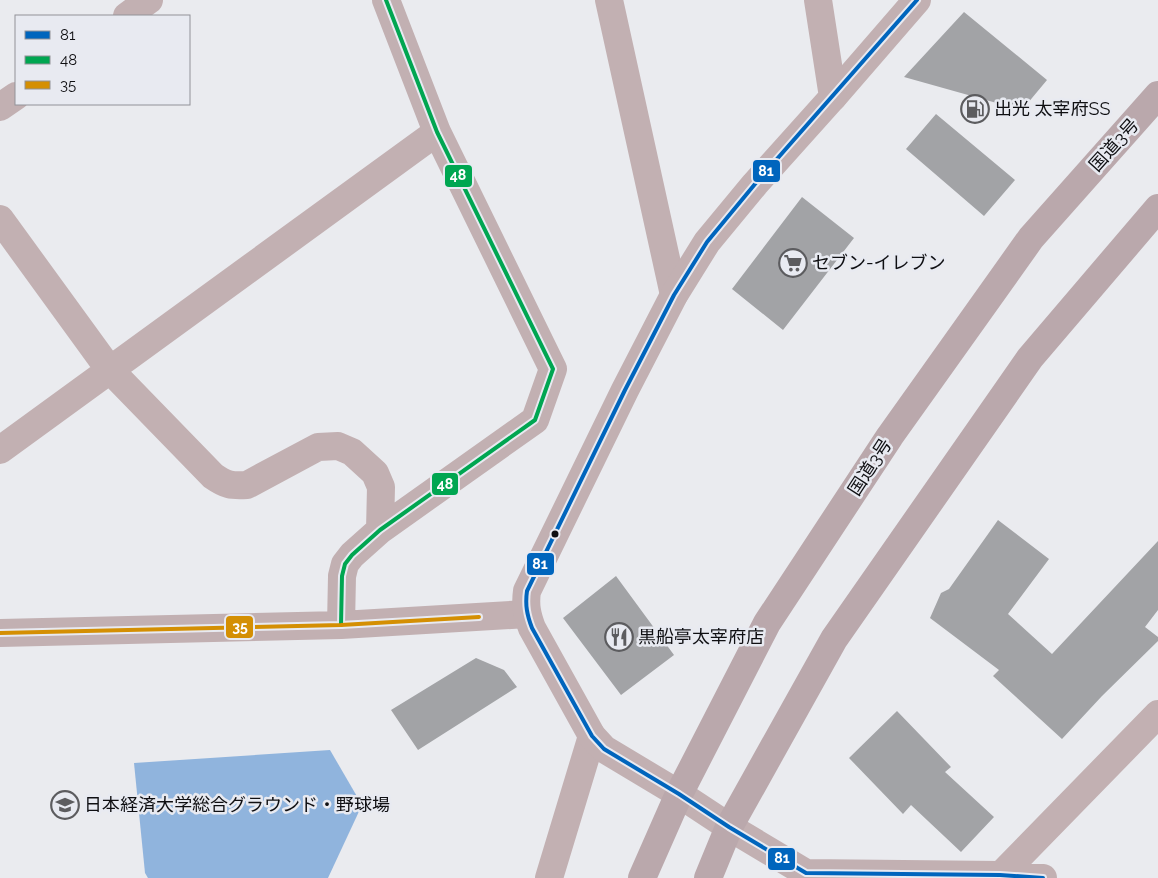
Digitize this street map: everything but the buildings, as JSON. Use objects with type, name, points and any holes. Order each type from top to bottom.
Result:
[{"type":"highway","name":"国道3号","points":[[642,878],[679,794],[767,623],[890,436],[1031,238],[1158,95]]},
{"type":"highway","points":[[708,878],[729,827],[834,639],[1030,358],[1158,208]]},
{"type":"street","points":[[128,15],[149,0]]},
{"type":"street","points":[[341,625],[342,576],[345,564],[359,548],[380,530],[535,420],[553,369],[437,132],[386,0]]},
{"type":"street","points":[[609,0],[674,295]]},
{"type":"street","points":[[818,0],[833,96]]},
{"type":"street","points":[[917,0],[755,184],[707,242],[674,295],[625,390],[527,591],[527,614],[532,628],[592,736],[604,749],[806,873],[1043,878]]},
{"type":"street","points":[[0,107],[15,97]]},
{"type":"street","points":[[0,450],[437,132]]},
{"type":"street","points":[[0,219],[109,369],[213,476],[224,484],[235,486],[247,485],[318,447],[338,446],[352,452],[374,474],[381,487],[380,530]]},
{"type":"street","points":[[0,633],[341,625],[527,614]]},
{"type":"street","points":[[999,877],[1158,714]]},
{"type":"street","points":[[549,878],[592,736]]},
{"type":"water","points":[[330,750],[362,805],[328,878],[148,878],[145,873],[134,763]]},
{"type":"transit line","name":"48","points":[[341,625],[342,576],[345,564],[352,555],[380,530],[535,420],[553,369],[437,132],[386,0]]},
{"type":"transit line","name":"81","points":[[917,0],[755,184],[707,242],[674,295],[625,390],[527,591],[527,610],[532,628],[592,736],[604,749],[806,873],[1000,875],[1043,878]]},
{"type":"transit line","name":"35","points":[[0,633],[341,625],[479,617]]},
{"type":"place","name":"出光 太宰府SS","points":[[975,109]]},
{"type":"place","name":"セブン-イレブン","points":[[793,263]]},
{"type":"place","name":"黒船亭太宰府店","points":[[619,637]]},
{"type":"place","name":"日本経済大学総合グラウンド・野球場","points":[[65,805]]}]
